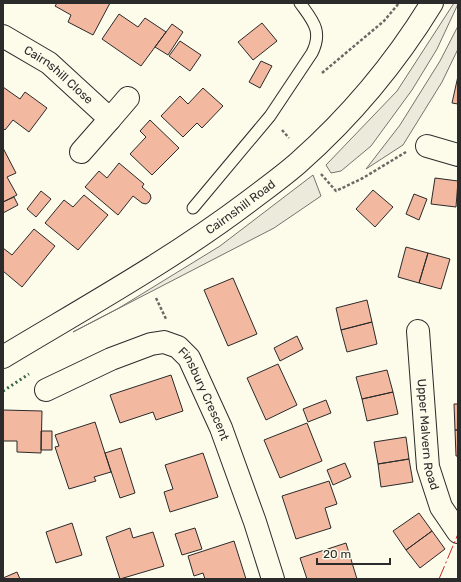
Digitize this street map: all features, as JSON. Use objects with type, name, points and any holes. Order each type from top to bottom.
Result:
[{"type":"street","name":"Cairnshill Road","points":[[3,358],[183,248],[222,222],[298,163],[328,135],[362,98],[387,68],[432,3]]},
{"type":"street","name":"Cairnshill Close","points":[[3,36],[49,63],[110,119]]},
{"type":"street","points":[[81,152],[128,98]]},
{"type":"street","points":[[427,146],[458,155]]},
{"type":"street","name":"Upper Malvern Road","points":[[418,331],[428,467],[440,507],[458,532]]},
{"type":"street","name":"Finsbury Crescent","points":[[46,390],[111,359],[151,344],[164,342],[178,347],[189,358],[221,428],[255,522],[273,579]]},
{"type":"lane","points":[[193,208],[270,116],[317,44],[318,33],[313,21],[300,3]]},
{"type":"path","points":[[316,78],[384,21],[399,3]]},
{"type":"path","points":[[319,172],[336,191],[363,178],[406,152],[427,146]]},
{"type":"shaded area","points":[[454,3],[458,4],[437,49],[412,90],[371,146],[341,171],[331,173],[326,165],[397,91]]},
{"type":"shaded area","points":[[458,26],[458,49],[442,82],[403,145],[366,169],[400,125],[440,61]]},
{"type":"shaded area","points":[[313,175],[321,196],[274,228],[73,332],[119,308],[220,246]]},
{"type":"building","points":[[57,3],[110,3],[93,35],[68,22],[71,15],[55,6]]},
{"type":"building","points":[[119,14],[138,27],[145,18],[166,32],[141,66],[102,39]]},
{"type":"building","points":[[262,23],[277,41],[253,60],[238,42]]},
{"type":"building","points":[[172,24],[183,32],[168,55],[155,47]]},
{"type":"building","points":[[180,41],[201,55],[190,71],[169,56]]},
{"type":"building","points":[[261,61],[272,66],[260,88],[249,82]]},
{"type":"building","points":[[458,76],[458,104],[452,103]]},
{"type":"building","points":[[3,87],[20,99],[25,92],[47,108],[29,132],[13,120],[5,130],[3,128]]},
{"type":"building","points":[[203,88],[223,106],[202,128],[197,123],[183,137],[161,116],[180,96],[188,104]]},
{"type":"building","points":[[150,120],[179,148],[152,175],[130,154],[146,137],[140,131]]},
{"type":"building","points":[[3,148],[16,173],[7,177],[17,195],[3,202]]},
{"type":"building","points":[[119,163],[144,184],[142,187],[150,194],[151,198],[146,204],[142,203],[133,196],[118,215],[85,187],[99,171],[107,178]]},
{"type":"building","points":[[435,178],[458,181],[456,207],[431,204]]},
{"type":"building","points":[[373,190],[393,207],[375,227],[356,209]]},
{"type":"building","points":[[41,191],[51,199],[36,217],[27,209]]},
{"type":"building","points":[[414,194],[427,199],[419,220],[406,214]]},
{"type":"building","points":[[84,195],[108,215],[78,250],[45,223],[64,200],[73,207]]},
{"type":"building","points":[[14,197],[18,205],[3,213],[3,202]]},
{"type":"building","points":[[34,229],[55,246],[22,287],[3,271],[3,248],[12,255]]},
{"type":"building","points":[[406,247],[428,253],[419,283],[398,277]]},
{"type":"building","points":[[428,253],[450,259],[441,289],[419,283]]},
{"type":"building","points":[[233,278],[257,334],[228,346],[204,290]]},
{"type":"building","points":[[367,300],[372,322],[341,330],[336,308]]},
{"type":"building","points":[[372,322],[377,344],[347,352],[341,330]]},
{"type":"building","points":[[297,336],[303,349],[280,361],[274,348]]},
{"type":"building","points":[[278,364],[297,405],[266,420],[247,378]]},
{"type":"building","points":[[387,370],[393,392],[362,399],[356,377]]},
{"type":"building","points":[[171,375],[183,411],[156,420],[153,412],[120,423],[110,395]]},
{"type":"building","points":[[393,392],[398,414],[367,421],[362,399]]},
{"type":"building","points":[[326,400],[331,413],[308,422],[303,409]]},
{"type":"building","points":[[454,404],[458,404],[458,430],[455,430]]},
{"type":"building","points":[[3,410],[42,411],[41,453],[17,452],[17,441],[3,441]]},
{"type":"building","points":[[95,422],[111,472],[94,477],[96,481],[69,489],[55,447],[59,446],[55,435]]},
{"type":"building","points":[[307,423],[322,461],[280,478],[264,440]]},
{"type":"building","points":[[455,430],[458,430],[458,456],[456,456]]},
{"type":"building","points":[[41,431],[52,431],[52,450],[41,450]]},
{"type":"building","points":[[406,437],[409,459],[378,464],[374,442]]},
{"type":"building","points":[[121,448],[135,493],[120,498],[105,453]]},
{"type":"building","points":[[203,453],[218,497],[170,512],[164,492],[173,489],[165,465]]},
{"type":"building","points":[[409,459],[413,482],[381,487],[378,464]]},
{"type":"building","points":[[345,463],[351,477],[333,485],[327,470]]},
{"type":"building","points":[[329,481],[337,504],[325,508],[331,528],[296,539],[282,496]]},
{"type":"building","points":[[419,513],[432,531],[406,550],[393,531]]},
{"type":"building","points":[[72,523],[82,555],[56,563],[46,532]]},
{"type":"building","points":[[130,528],[133,538],[153,532],[164,566],[120,579],[106,537]]},
{"type":"building","points":[[195,528],[202,549],[182,555],[175,534]]},
{"type":"building","points":[[432,531],[445,549],[420,568],[406,550]]},
{"type":"building","points":[[234,541],[246,579],[205,579],[203,573],[194,576],[188,556]]},
{"type":"building","points":[[346,543],[357,579],[307,579],[300,558]]},
{"type":"building","points":[[17,572],[20,579],[3,579],[3,578]]},
{"type":"hedge","points":[[3,391],[29,374]]},
{"type":"power","points":[[439,579],[458,534]]}]
